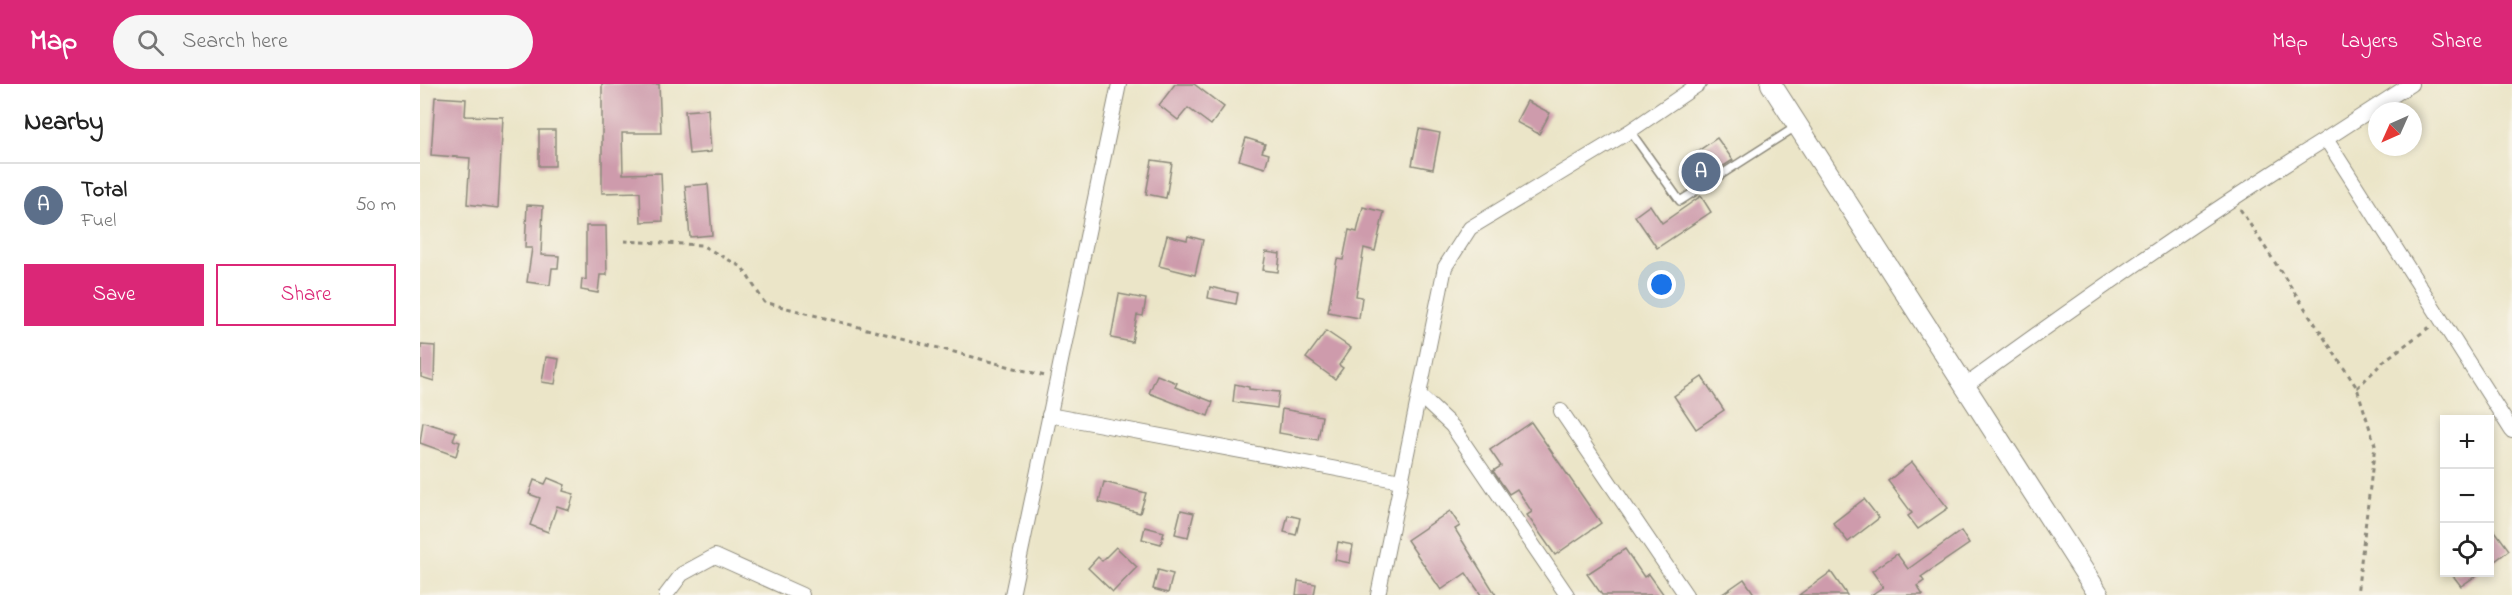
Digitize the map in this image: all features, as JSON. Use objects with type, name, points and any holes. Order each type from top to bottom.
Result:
[{"type":"street","points":[[1012,595],[1119,84]]},
{"type":"street","points":[[1378,595],[1444,267],[1470,228],[1630,132],[1699,84]]},
{"type":"street","points":[[1771,84],[2098,595]]},
{"type":"street","points":[[1965,386],[2100,288],[2232,198],[2411,84]]},
{"type":"street","points":[[2326,139],[2512,431]]},
{"type":"street","points":[[1419,395],[1452,426],[1567,595]]},
{"type":"street","points":[[1561,411],[1686,595]]},
{"type":"street","points":[[1049,415],[1401,481]]},
{"type":"street","points":[[666,595],[682,574],[715,556],[801,595]]},
{"type":"lane","points":[[1630,132],[1680,201],[1797,126]]},
{"type":"path","points":[[2232,198],[2357,388],[2375,445],[2356,595]]},
{"type":"path","points":[[624,241],[701,245],[742,267],[764,302],[1058,380]]},
{"type":"path","points":[[2357,388],[2385,360],[2441,319]]},
{"type":"building","points":[[602,84],[659,84],[661,133],[622,133],[623,174],[661,173],[663,221],[641,222],[640,192],[602,193]]},
{"type":"building","points":[[1175,84],[1194,84],[1224,107],[1211,125],[1188,108],[1178,120],[1159,105]]},
{"type":"building","points":[[435,97],[466,99],[465,116],[503,117],[498,208],[467,204],[470,158],[431,155]]},
{"type":"building","points":[[1527,101],[1550,113],[1539,134],[1516,122]]},
{"type":"building","points":[[708,109],[711,152],[689,154],[685,111]]},
{"type":"building","points":[[1419,129],[1440,133],[1433,169],[1412,165]]},
{"type":"building","points":[[539,130],[555,130],[555,166],[539,166]]},
{"type":"building","points":[[1246,138],[1265,144],[1262,152],[1269,154],[1265,168],[1239,160]]},
{"type":"building","points":[[1717,138],[1733,160],[1703,179],[1688,158]]},
{"type":"building","points":[[1152,160],[1172,163],[1166,198],[1146,194]]},
{"type":"building","points":[[708,184],[712,235],[690,237],[685,186]]},
{"type":"building","points":[[1701,196],[1711,212],[1657,248],[1635,216],[1650,205],[1662,223]]},
{"type":"building","points":[[527,205],[543,206],[541,255],[559,256],[558,268],[552,268],[550,285],[527,282],[532,248],[525,248]]},
{"type":"building","points":[[1363,207],[1384,212],[1375,251],[1364,248],[1356,296],[1362,297],[1359,318],[1328,312],[1337,259],[1343,260],[1349,230],[1357,232]]},
{"type":"building","points":[[586,226],[606,226],[607,275],[600,275],[598,293],[581,290],[582,279],[586,280]]},
{"type":"building","points":[[1167,235],[1187,240],[1188,236],[1203,240],[1195,275],[1159,266]]},
{"type":"building","points":[[1266,252],[1280,254],[1278,272],[1263,270]]},
{"type":"building","points":[[1210,287],[1238,293],[1236,304],[1208,298]]},
{"type":"building","points":[[1119,294],[1146,299],[1143,316],[1137,315],[1132,342],[1111,338]]},
{"type":"building","points":[[1326,331],[1351,348],[1339,365],[1343,368],[1335,379],[1306,358]]},
{"type":"building","points":[[421,345],[435,346],[434,381],[421,377]]},
{"type":"building","points":[[546,357],[559,359],[555,384],[542,382]]},
{"type":"building","points":[[1157,375],[1177,383],[1175,387],[1213,402],[1208,416],[1149,393]]},
{"type":"building","points":[[1702,377],[1724,410],[1696,429],[1674,396]]},
{"type":"building","points":[[1235,384],[1249,387],[1249,389],[1279,392],[1277,408],[1233,402]]},
{"type":"building","points":[[1282,409],[1322,416],[1318,440],[1279,433]]},
{"type":"building","points":[[423,422],[456,432],[453,440],[460,442],[456,456],[420,443]]},
{"type":"building","points":[[1531,422],[1601,523],[1555,555],[1527,515],[1532,512],[1517,489],[1509,494],[1493,471],[1501,466],[1490,450]]},
{"type":"building","points":[[1912,462],[1948,508],[1918,529],[1908,516],[1912,513],[1888,481]]},
{"type":"building","points":[[548,478],[565,485],[563,491],[574,494],[569,510],[557,506],[548,532],[530,525],[540,498],[529,494],[534,480],[545,484]]},
{"type":"building","points":[[1104,482],[1146,493],[1140,513],[1099,502]]},
{"type":"building","points":[[1864,499],[1879,518],[1848,542],[1833,523]]},
{"type":"building","points":[[1181,510],[1194,513],[1188,537],[1175,534]]},
{"type":"building","points":[[1450,511],[1460,526],[1455,529],[1496,595],[1481,595],[1466,573],[1441,590],[1407,540]]},
{"type":"building","points":[[1288,515],[1300,518],[1296,535],[1284,532]]},
{"type":"building","points":[[1145,527],[1164,532],[1161,544],[1142,539]]},
{"type":"building","points":[[2494,529],[2509,550],[2494,562]]},
{"type":"building","points":[[1961,531],[1969,544],[1921,577],[1924,581],[1917,586],[1923,595],[1871,595],[1883,587],[1872,571],[1897,554],[1908,569]]},
{"type":"building","points":[[1338,542],[1353,545],[1350,563],[1335,560]]},
{"type":"building","points":[[1116,547],[1137,567],[1113,592],[1088,568],[1098,557],[1102,561]]},
{"type":"building","points":[[1625,549],[1644,577],[1649,574],[1664,595],[1602,595],[1587,574]]},
{"type":"building","points":[[1158,570],[1173,574],[1168,593],[1153,589]]},
{"type":"building","points":[[1831,572],[1847,595],[1799,595]]},
{"type":"building","points":[[2454,577],[2474,577],[2461,586]]},
{"type":"building","points":[[1744,579],[1755,595],[1721,595]]},
{"type":"building","points":[[1298,581],[1316,584],[1314,595],[1296,595]]},
{"type":"place","name":"Total","points":[[1701,172]]}]
